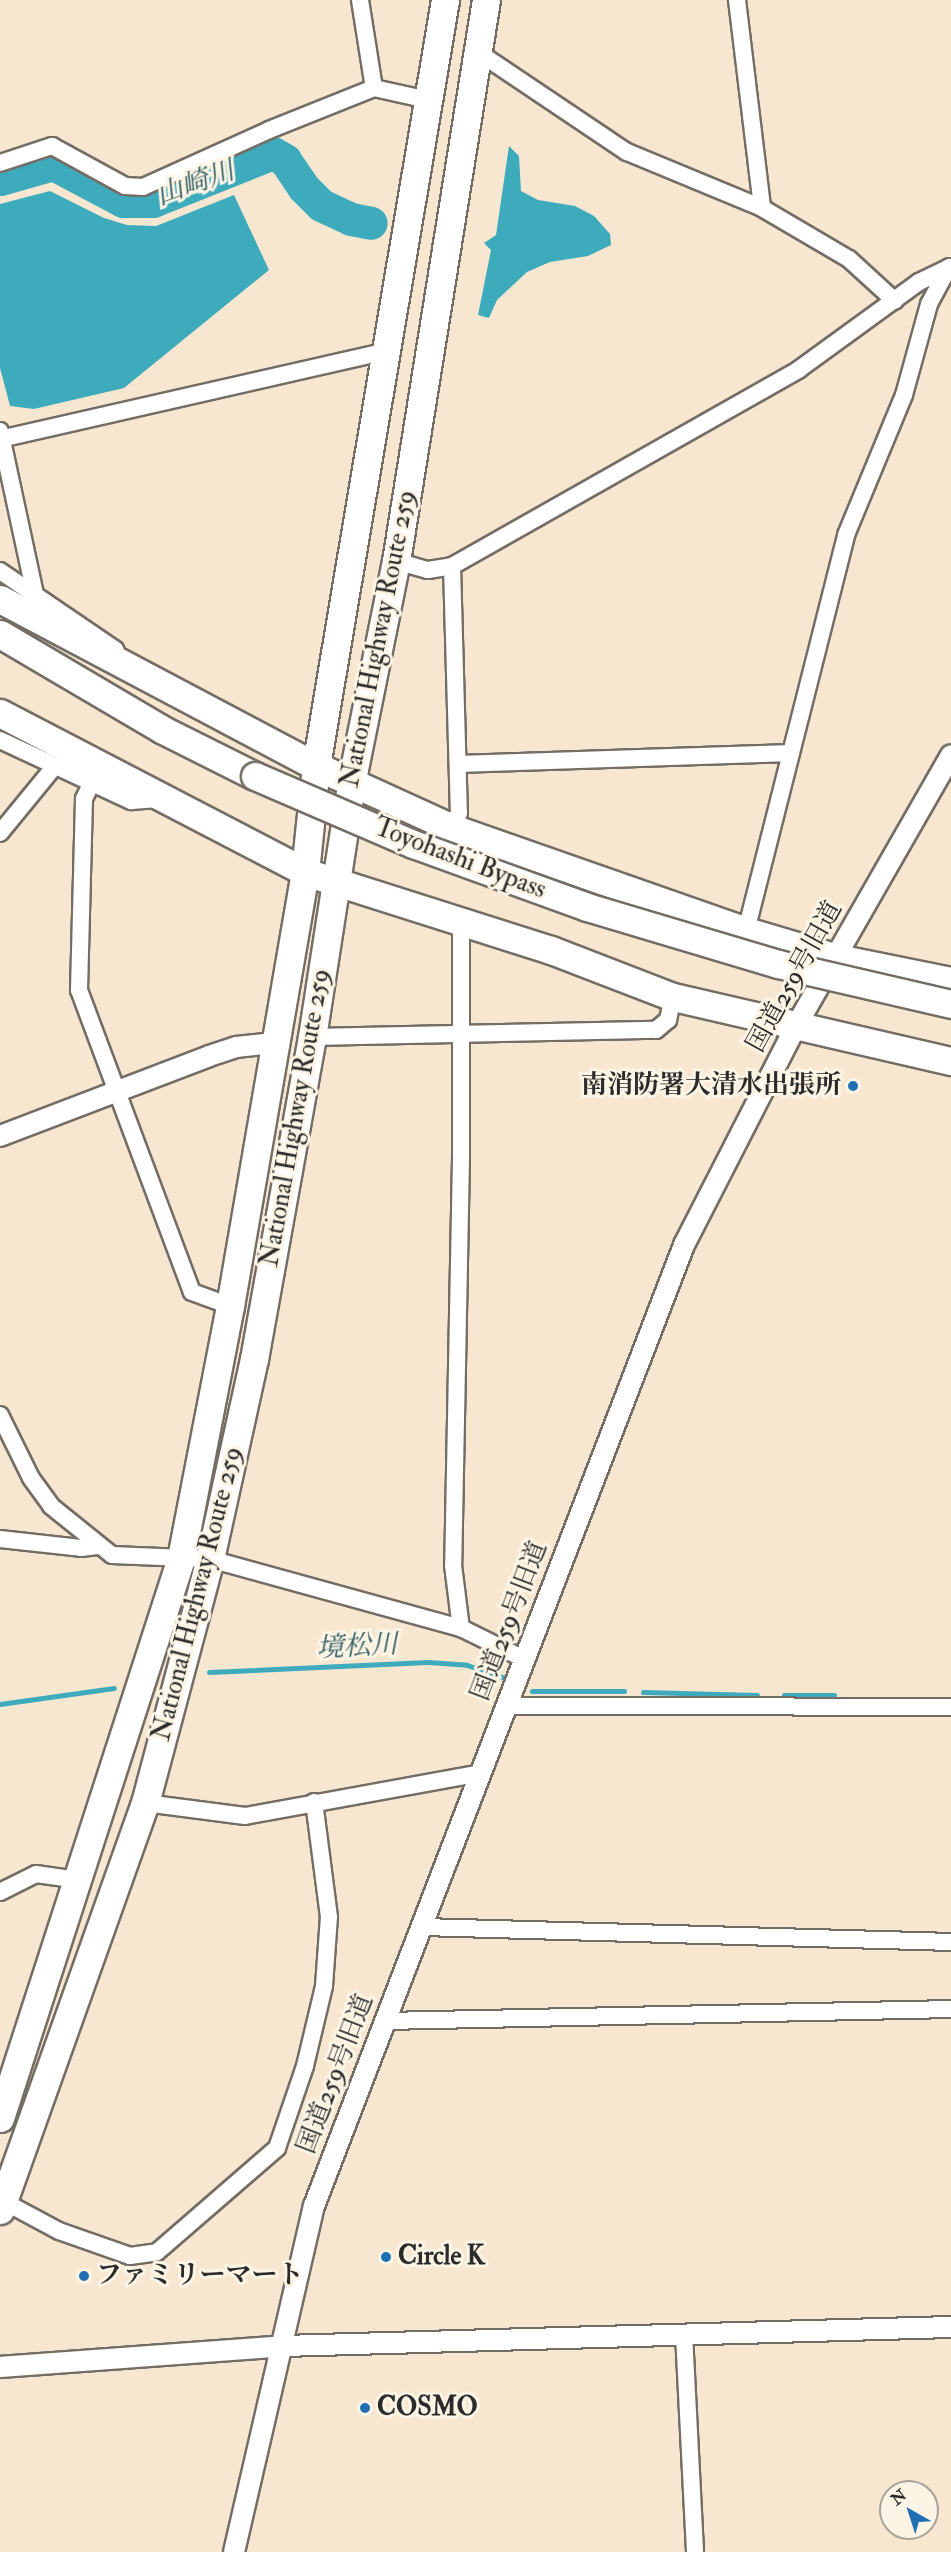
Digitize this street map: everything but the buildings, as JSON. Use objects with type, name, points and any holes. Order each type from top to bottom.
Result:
[{"type":"highway","name":"National Highway Route 259","points":[[0,2118],[180,1558],[230,1306],[305,872],[316,765],[445,0]]},
{"type":"highway","name":"National Highway Route 259","points":[[2,2206],[145,1803],[210,1559],[254,1359],[312,1037],[334,882],[352,779],[396,561],[486,0]]},
{"type":"highway","points":[[0,599],[140,675],[316,765],[352,779],[452,828],[746,931],[837,958],[951,981]]},
{"type":"highway","name":"Toyohashi Bypass","points":[[0,634],[163,730],[255,776],[413,844],[586,907],[778,964],[951,1004]]},
{"type":"highway","points":[[0,713],[159,799],[305,872],[460,925],[551,950],[673,997],[951,1061]]},
{"type":"street","points":[[360,0],[374,88]]},
{"type":"street","points":[[736,0],[762,208]]},
{"type":"street","points":[[478,52],[627,152],[762,208],[849,259],[895,301]]},
{"type":"street","points":[[0,163],[52,146],[125,186],[143,188],[269,130],[374,88],[428,100]]},
{"type":"street","points":[[396,561],[428,570],[452,566],[798,370],[919,282],[950,267]]},
{"type":"street","points":[[746,931],[846,536],[904,395],[929,304],[950,267]]},
{"type":"street","points":[[35,594],[1,436],[387,351]]},
{"type":"street","points":[[452,566],[459,813],[452,828]]},
{"type":"street","points":[[0,572],[99,636],[140,675]]},
{"type":"street","points":[[0,740],[131,801],[159,799]]},
{"type":"street","points":[[458,764],[791,753]]},
{"type":"street","name":"国道259号旧道","points":[[234,2552],[314,2206],[684,1245],[796,1026],[837,958],[951,754]]},
{"type":"street","points":[[0,833],[54,767]]},
{"type":"street","points":[[91,784],[84,799],[79,990],[192,1292],[230,1306]]},
{"type":"street","points":[[460,925],[462,1032],[453,1565],[461,1628]]},
{"type":"street","points":[[312,1037],[462,1032],[656,1030],[668,1020],[673,997]]},
{"type":"street","points":[[0,1136],[236,1047],[275,1043]]},
{"type":"street","points":[[0,1415],[31,1478],[51,1506],[97,1546],[112,1555],[210,1559],[461,1628],[524,1659]]},
{"type":"street","points":[[0,1539],[81,1548],[97,1546]]},
{"type":"street","points":[[506,1706],[951,1707]]},
{"type":"street","points":[[145,1803],[244,1816],[482,1773]]},
{"type":"street","points":[[2,2206],[59,2231],[130,2256],[157,2252],[261,2166],[277,2148],[306,2066],[324,1986],[329,1917],[314,1802]]},
{"type":"street","points":[[1,1890],[36,1874],[78,1880]]},
{"type":"street","points":[[422,1927],[951,1942]]},
{"type":"street","points":[[386,2020],[951,2009]]},
{"type":"street","points":[[0,2367],[283,2346],[951,2327]]},
{"type":"street","points":[[684,2334],[695,2552]]},
{"type":"water","points":[[509,146],[519,156],[521,191],[538,200],[575,206],[594,216],[610,234],[611,245],[588,256],[550,262],[527,272],[497,300],[489,318],[478,315],[491,250],[484,243],[496,235]]},
{"type":"water","points":[[50,191],[104,218],[127,225],[156,226],[234,195],[269,270],[124,388],[34,409],[10,406],[0,368],[0,204]]},
{"type":"waterway","name":"山崎川","points":[[0,179],[53,164],[123,201],[153,201],[273,153],[285,160],[303,187],[321,205],[351,219],[371,223]]},
{"type":"waterway","name":"境松川","points":[[209,1672],[428,1662],[467,1665],[505,1678]]},
{"type":"waterway","name":"境松川","points":[[0,1704],[114,1688]]},
{"type":"waterway","name":"境松川","points":[[532,1691],[624,1691]]},
{"type":"waterway","name":"境松川","points":[[643,1692],[757,1695]]},
{"type":"waterway","name":"境松川","points":[[784,1695],[834,1695]]},
{"type":"place","name":"南消防署大清水出張所","points":[[853,1086]]},
{"type":"place","name":"Circle K","points":[[386,2257]]},
{"type":"place","name":"ファミリーマート","points":[[84,2276]]},
{"type":"place","name":"COSMO","points":[[365,2408]]}]
